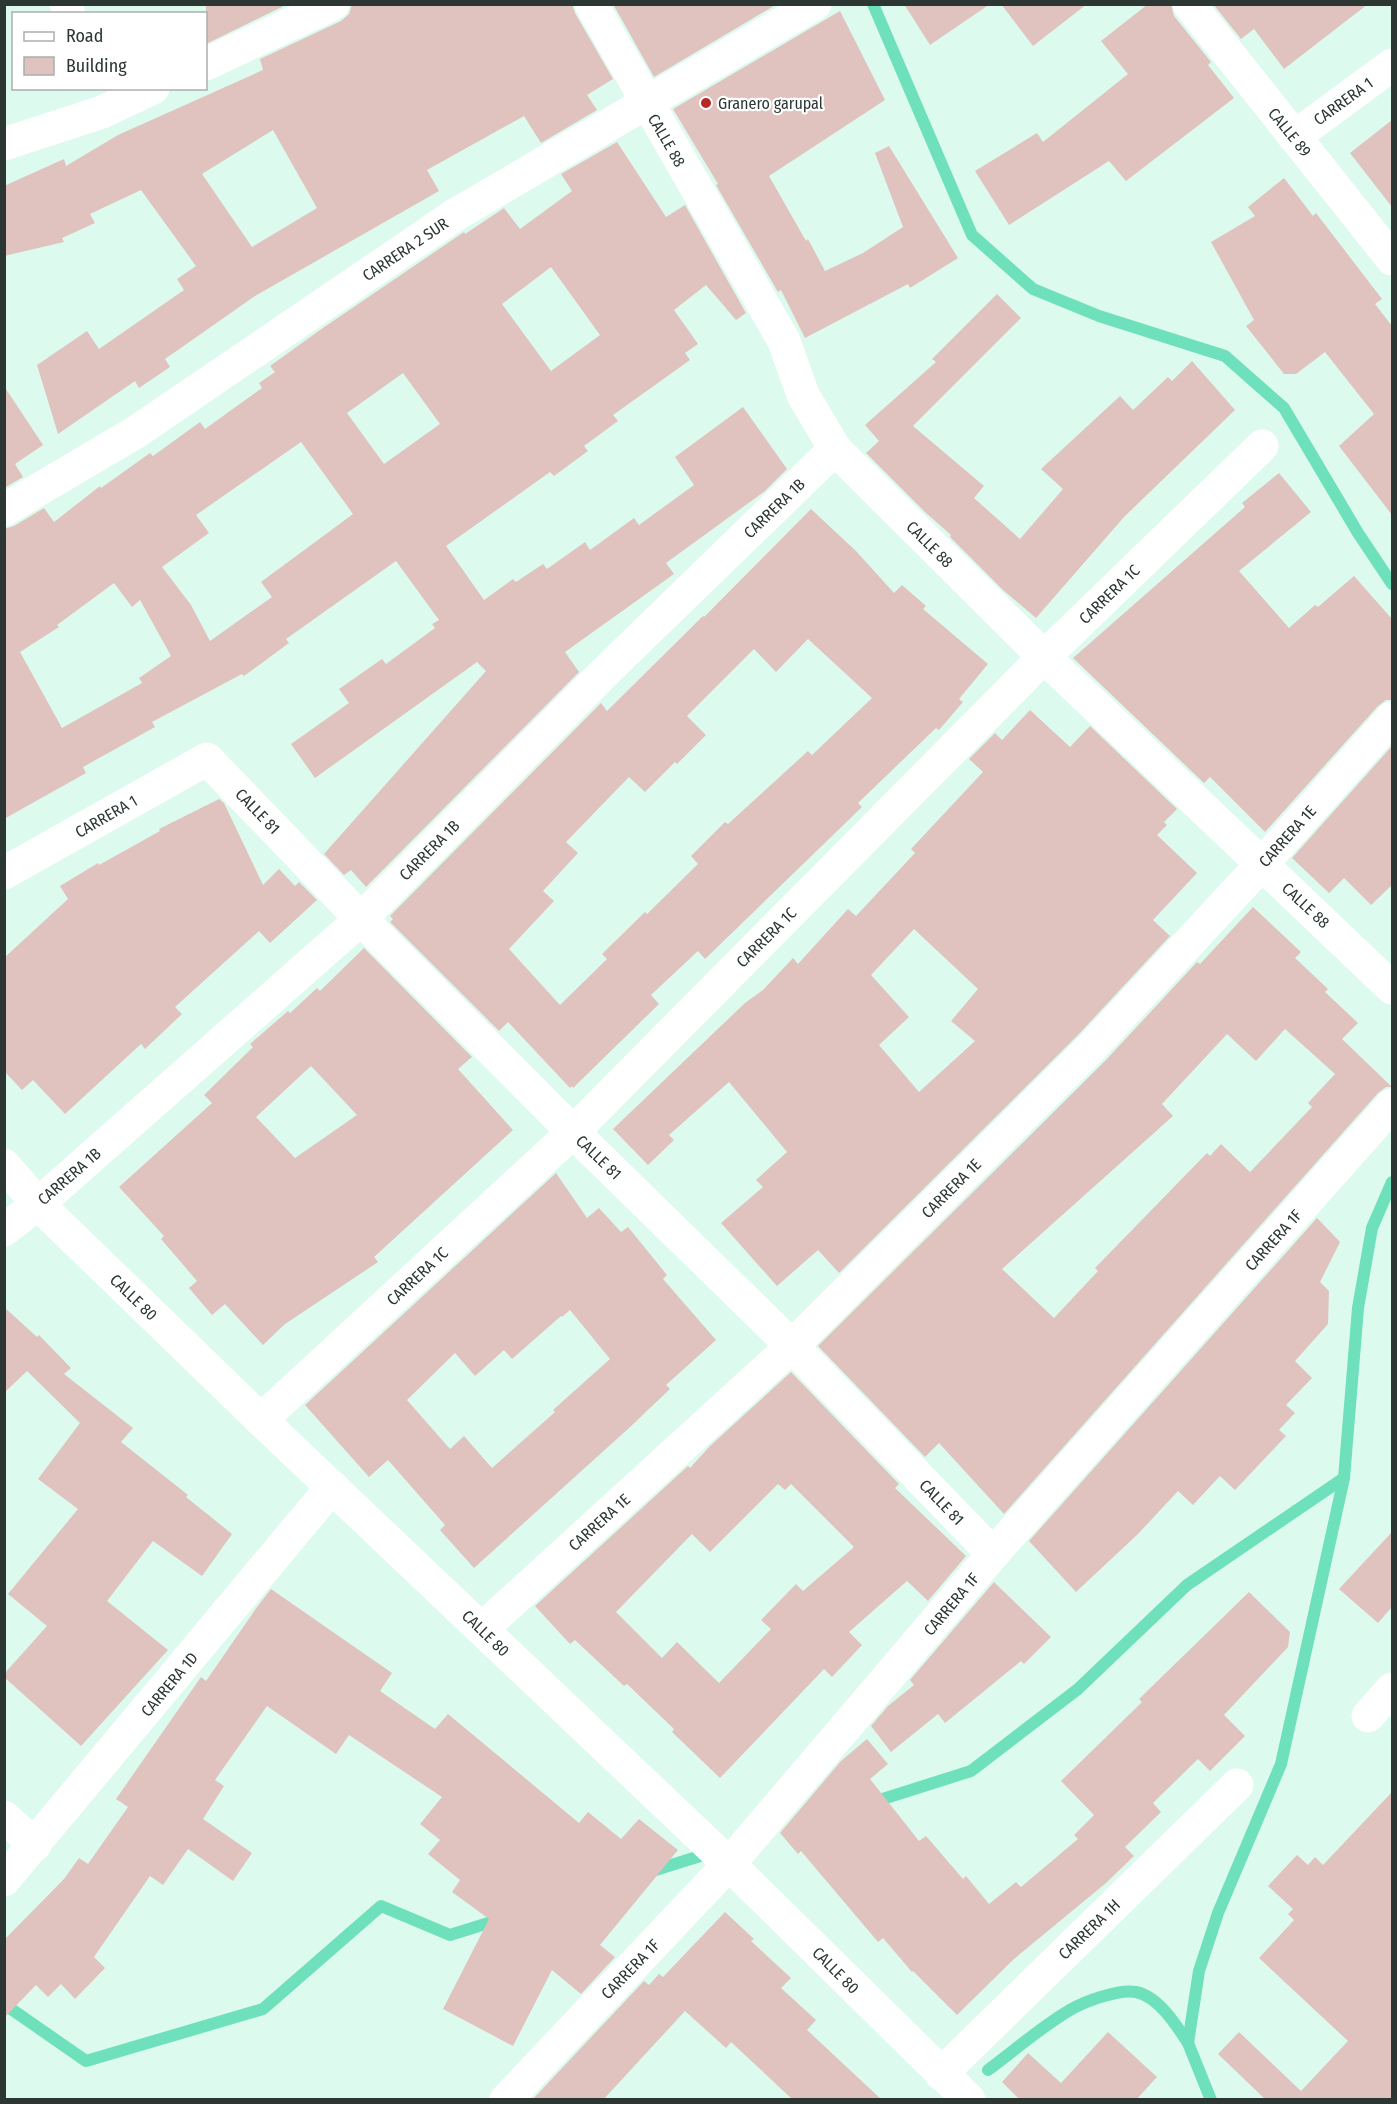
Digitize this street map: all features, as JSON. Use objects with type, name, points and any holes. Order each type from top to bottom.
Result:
[{"type":"street","points":[[207,64],[333,4]]},
{"type":"street","name":"CALLE 88","points":[[591,4],[784,341],[803,395],[835,449],[1044,657],[1392,988]]},
{"type":"street","name":"CARRERA 2 SUR","points":[[4,510],[136,432],[455,215],[815,4]]},
{"type":"street","name":"CALLE 89","points":[[1189,4],[1392,259]]},
{"type":"street","name":"CARRERA 1","points":[[1294,136],[1392,65]]},
{"type":"street","points":[[4,144],[98,100],[144,90]]},
{"type":"street","name":"CARRERA 1C","points":[[261,1420],[573,1132],[1044,657],[1262,446]]},
{"type":"street","name":"CARRERA 1B","points":[[4,1230],[38,1204],[362,919],[606,671],[835,449]]},
{"type":"street","name":"CARRERA 1E","points":[[482,1629],[792,1346],[1092,1047],[1262,864],[1392,718]]},
{"type":"street","name":"CARRERA 1","points":[[4,873],[207,759]]},
{"type":"street","name":"CALLE 81","points":[[207,759],[573,1132],[792,1346],[993,1554]]},
{"type":"street","name":"CARRERA 1F","points":[[506,2100],[729,1864],[993,1554],[1392,1105]]},
{"type":"street","name":"CALLE 80","points":[[4,1165],[38,1204],[261,1420],[729,1864],[969,2100]]},
{"type":"street","name":"CARRERA 1D","points":[[4,1880],[332,1487]]},
{"type":"street","points":[[1368,1716],[1392,1689]]},
{"type":"street","name":"CARRERA 1H","points":[[941,2074],[1237,1785]]},
{"type":"street","points":[[4,1817],[35,1845]]},
{"type":"building","points":[[206,4],[288,4],[207,44]]},
{"type":"building","points":[[352,4],[572,4],[613,79],[587,95],[597,110],[541,143],[524,116],[427,170],[439,191],[255,296],[165,359],[170,367],[139,388],[135,381],[58,434],[37,365],[87,331],[99,349],[184,290],[177,279],[196,266],[141,190],[90,214],[95,223],[62,238],[64,242],[4,256],[4,186],[64,159],[66,166],[118,135],[263,70],[260,59],[341,21],[349,14]],"holes":[[[273,130],[317,208],[252,247],[202,174]]]},
{"type":"building","points":[[613,4],[777,4],[654,77]]},
{"type":"building","points":[[904,4],[990,4],[930,45]]},
{"type":"building","points":[[1001,4],[1087,4],[1033,46]]},
{"type":"building","points":[[1148,4],[1171,4],[1174,16],[1211,62],[1208,65],[1234,98],[1126,181],[1109,161],[1009,225],[975,171],[1037,133],[1043,142],[1128,74],[1101,41]]},
{"type":"building","points":[[1213,4],[1368,4],[1284,69],[1254,29],[1241,39]]},
{"type":"building","points":[[840,11],[885,100],[769,176],[825,271],[863,253],[903,227],[875,153],[889,146],[958,258],[910,288],[908,284],[805,338],[781,290],[778,292],[673,109]]},
{"type":"building","points":[[1392,120],[1392,207],[1350,153]]},
{"type":"building","points":[[617,142],[666,217],[685,205],[746,313],[736,320],[706,285],[674,310],[698,344],[685,353],[690,360],[613,415],[618,421],[584,446],[588,451],[554,476],[550,472],[446,546],[484,600],[513,579],[516,582],[543,564],[547,569],[585,542],[590,550],[634,518],[639,525],[694,485],[675,457],[743,407],[787,469],[765,491],[666,563],[674,574],[565,652],[579,672],[366,887],[351,870],[344,875],[324,854],[486,671],[477,662],[315,778],[291,744],[349,703],[339,689],[382,659],[386,664],[435,628],[432,624],[439,620],[396,561],[286,639],[289,643],[244,676],[242,674],[152,722],[155,727],[83,767],[86,773],[4,819],[4,529],[14,526],[44,508],[54,522],[100,486],[101,488],[150,453],[153,456],[200,422],[205,429],[262,388],[259,383],[275,372],[270,366],[464,232],[465,234],[504,208],[520,229],[572,191],[561,174]],"holes":[[[551,267],[600,335],[551,371],[502,304]],[[403,373],[440,424],[384,464],[347,413]],[[301,442],[353,514],[261,582],[272,597],[210,641],[191,605],[162,567],[209,533],[196,515]],[[114,583],[132,607],[140,600],[171,656],[139,678],[142,683],[62,728],[20,652],[59,627],[57,625]]]},
{"type":"building","points":[[1284,178],[1313,216],[1316,213],[1382,299],[1375,304],[1392,326],[1392,515],[1339,446],[1374,414],[1325,352],[1296,374],[1284,374],[1246,326],[1254,320],[1211,242],[1255,216],[1248,207]]},
{"type":"building","points":[[997,294],[1021,318],[913,426],[984,486],[974,498],[1020,539],[1063,489],[1041,469],[1120,396],[1133,410],[1168,377],[1172,381],[1192,361],[1235,410],[1124,517],[1036,618],[1003,590],[950,537],[951,535],[866,453],[879,441],[865,425],[936,362],[932,359]]},
{"type":"building","points":[[4,386],[43,445],[15,464],[23,477],[4,488]]},
{"type":"building","points":[[1279,473],[1311,512],[1239,571],[1289,628],[1354,576],[1392,619],[1392,700],[1386,700],[1378,706],[1265,832],[1210,777],[1204,783],[1073,658],[1245,507],[1242,503]]},
{"type":"building","points":[[811,509],[856,551],[894,593],[902,585],[926,606],[923,609],[988,664],[959,699],[963,702],[939,730],[936,728],[858,803],[862,807],[705,959],[698,951],[651,995],[659,1004],[573,1088],[572,1086],[570,1088],[508,1022],[499,1031],[390,922],[393,919],[390,916],[601,703],[607,711]],"holes":[[[808,639],[872,698],[812,755],[808,751],[728,824],[725,822],[691,856],[698,864],[602,954],[607,959],[560,1005],[509,949],[554,901],[543,891],[578,853],[566,842],[629,777],[645,792],[706,735],[687,716],[754,649],[776,672]]]},
{"type":"building","points":[[1030,710],[1070,747],[1090,726],[1177,809],[1164,822],[1167,825],[1157,835],[1197,873],[1153,920],[1170,936],[1079,1034],[839,1273],[818,1250],[777,1286],[721,1223],[763,1187],[756,1180],[787,1152],[729,1082],[669,1135],[674,1140],[648,1165],[613,1129],[745,1003],[763,990],[793,958],[798,964],[848,909],[856,916],[915,853],[911,849],[983,772],[969,759],[995,733],[1002,740]],"holes":[[[914,929],[978,989],[951,1021],[975,1041],[919,1092],[879,1045],[909,1017],[871,975]]]},
{"type":"building","points":[[1392,746],[1392,885],[1371,905],[1344,878],[1329,893],[1292,858]]},
{"type":"building","points":[[219,799],[224,803],[263,885],[279,869],[295,886],[299,882],[317,900],[270,943],[259,931],[175,1007],[182,1014],[145,1049],[141,1044],[65,1114],[33,1080],[22,1090],[4,1071],[4,958],[68,899],[60,886],[98,863],[99,865],[160,831],[159,829]]},
{"type":"building","points":[[1253,907],[1301,952],[1295,958],[1328,989],[1325,992],[1358,1023],[1342,1039],[1392,1087],[1386,1087],[1378,1093],[1004,1514],[939,1443],[925,1457],[818,1346],[1106,1060],[1197,962],[1200,964]],"holes":[[[1285,1029],[1335,1074],[1308,1103],[1312,1107],[1250,1172],[1221,1144],[1210,1156],[1207,1153],[1095,1268],[1098,1271],[1054,1318],[1002,1269],[1173,1116],[1162,1104],[1227,1034],[1256,1061]]]},
{"type":"building","points":[[364,948],[472,1057],[458,1069],[513,1130],[374,1257],[378,1262],[285,1324],[263,1345],[225,1304],[212,1315],[189,1288],[197,1281],[161,1239],[164,1236],[119,1187],[212,1103],[204,1095],[253,1047],[250,1044],[288,1011],[290,1013],[317,988],[320,991]],"holes":[[[311,1066],[357,1115],[295,1158],[256,1117]]]},
{"type":"building","points":[[556,1173],[587,1218],[599,1208],[621,1232],[628,1227],[667,1275],[663,1279],[716,1340],[666,1385],[670,1389],[629,1428],[474,1568],[440,1530],[445,1525],[388,1460],[369,1477],[305,1405]],"holes":[[[570,1310],[610,1359],[492,1468],[464,1436],[450,1449],[407,1400],[455,1353],[475,1376],[504,1350],[512,1359]]]},
{"type":"building","points":[[1317,1218],[1340,1242],[1320,1282],[1329,1291],[1328,1324],[1295,1361],[1312,1378],[1286,1405],[1295,1413],[1279,1430],[1286,1436],[1235,1490],[1220,1476],[1193,1505],[1178,1491],[1138,1534],[1076,1592],[1029,1541]]},
{"type":"building","points":[[4,1307],[37,1337],[39,1335],[71,1368],[64,1374],[133,1428],[121,1442],[188,1495],[186,1497],[232,1534],[202,1576],[153,1541],[107,1601],[168,1650],[81,1746],[4,1677],[4,1674],[47,1626],[8,1594],[78,1509],[38,1479],[80,1423],[27,1371],[4,1393]]},
{"type":"building","points":[[791,1372],[899,1484],[895,1488],[966,1556],[928,1601],[907,1581],[849,1632],[862,1645],[832,1677],[824,1669],[720,1778],[627,1684],[624,1686],[575,1640],[570,1644],[535,1606],[688,1466],[690,1468],[710,1446]],"holes":[[[778,1484],[785,1490],[791,1484],[854,1547],[803,1591],[796,1584],[761,1620],[771,1629],[719,1683],[677,1642],[662,1658],[616,1612],[692,1534],[710,1552]]]},
{"type":"building","points":[[1392,1532],[1392,1607],[1378,1623],[1339,1589]]},
{"type":"building","points":[[994,1582],[1051,1637],[1024,1664],[1021,1661],[945,1723],[938,1714],[891,1752],[871,1726],[888,1706],[914,1685],[910,1680]]},
{"type":"building","points":[[271,1589],[392,1673],[380,1691],[435,1729],[448,1714],[579,1823],[588,1812],[621,1839],[639,1819],[678,1850],[600,1945],[615,1957],[581,1994],[552,1970],[513,2046],[443,2009],[489,1919],[452,1892],[460,1880],[428,1854],[440,1840],[420,1824],[442,1797],[349,1735],[336,1754],[267,1706],[215,1780],[224,1786],[203,1819],[252,1853],[233,1881],[188,1849],[163,1885],[150,1876],[94,1957],[105,1968],[75,1999],[61,1984],[48,1997],[36,1985],[4,2018],[4,1940],[64,1879],[79,1858],[88,1864],[128,1807],[116,1799],[201,1677],[206,1681]]},
{"type":"building","points":[[1249,1592],[1290,1632],[1288,1647],[1224,1715],[1245,1736],[1210,1771],[1198,1759],[1153,1803],[1161,1812],[1125,1847],[1134,1856],[1106,1883],[1014,1959],[957,2015],[912,1972],[883,1938],[878,1942],[801,1851],[798,1854],[780,1833],[841,1761],[867,1739],[888,1764],[870,1779],[919,1841],[926,1836],[963,1879],[966,1876],[989,1904],[1016,1882],[1021,1887],[1078,1839],[1074,1835],[1094,1815],[1061,1781],[1142,1702],[1139,1699]]},
{"type":"building","points":[[1392,1792],[1392,2100],[1266,2100],[1218,2054],[1239,2032],[1301,2091],[1348,2041],[1259,1958],[1294,1920],[1288,1914],[1293,1909],[1268,1886],[1297,1855],[1308,1865],[1315,1857],[1323,1865]]},
{"type":"building","points":[[725,1912],[754,1939],[751,1941],[791,1978],[781,1988],[816,2020],[807,2030],[882,2100],[793,2100],[731,2042],[726,2048],[685,2011],[603,2100],[532,2100],[644,1981],[649,1985],[659,1974],[663,1977]]},
{"type":"building","points":[[1108,2032],[1157,2077],[1136,2100],[1020,2100],[1002,2082],[1028,2053],[1061,2083]]},
{"type":"waterway","points":[[873,4],[972,235],[1033,289],[1099,316],[1225,356],[1284,408],[1358,533],[1392,584]]},
{"type":"waterway","points":[[1211,2100],[1188,2043],[1199,1971],[1218,1913],[1281,1764],[1344,1478],[1358,1308],[1372,1228],[1392,1182]]},
{"type":"waterway","points":[[870,1803],[971,1771],[1078,1689],[1187,1585],[1344,1478]]},
{"type":"waterway","points":[[649,1872],[713,1852]]},
{"type":"waterway","points":[[4,2004],[86,2061],[263,2009],[381,1906],[450,1935],[501,1919]]},
{"type":"waterway","points":[[988,2070],[1038,2031],[1070,2010],[1084,2003],[1121,1992],[1136,1992],[1152,1999],[1166,2013],[1188,2043]]},
{"type":"place","name":"Granero garupal","points":[[706,103]]}]
